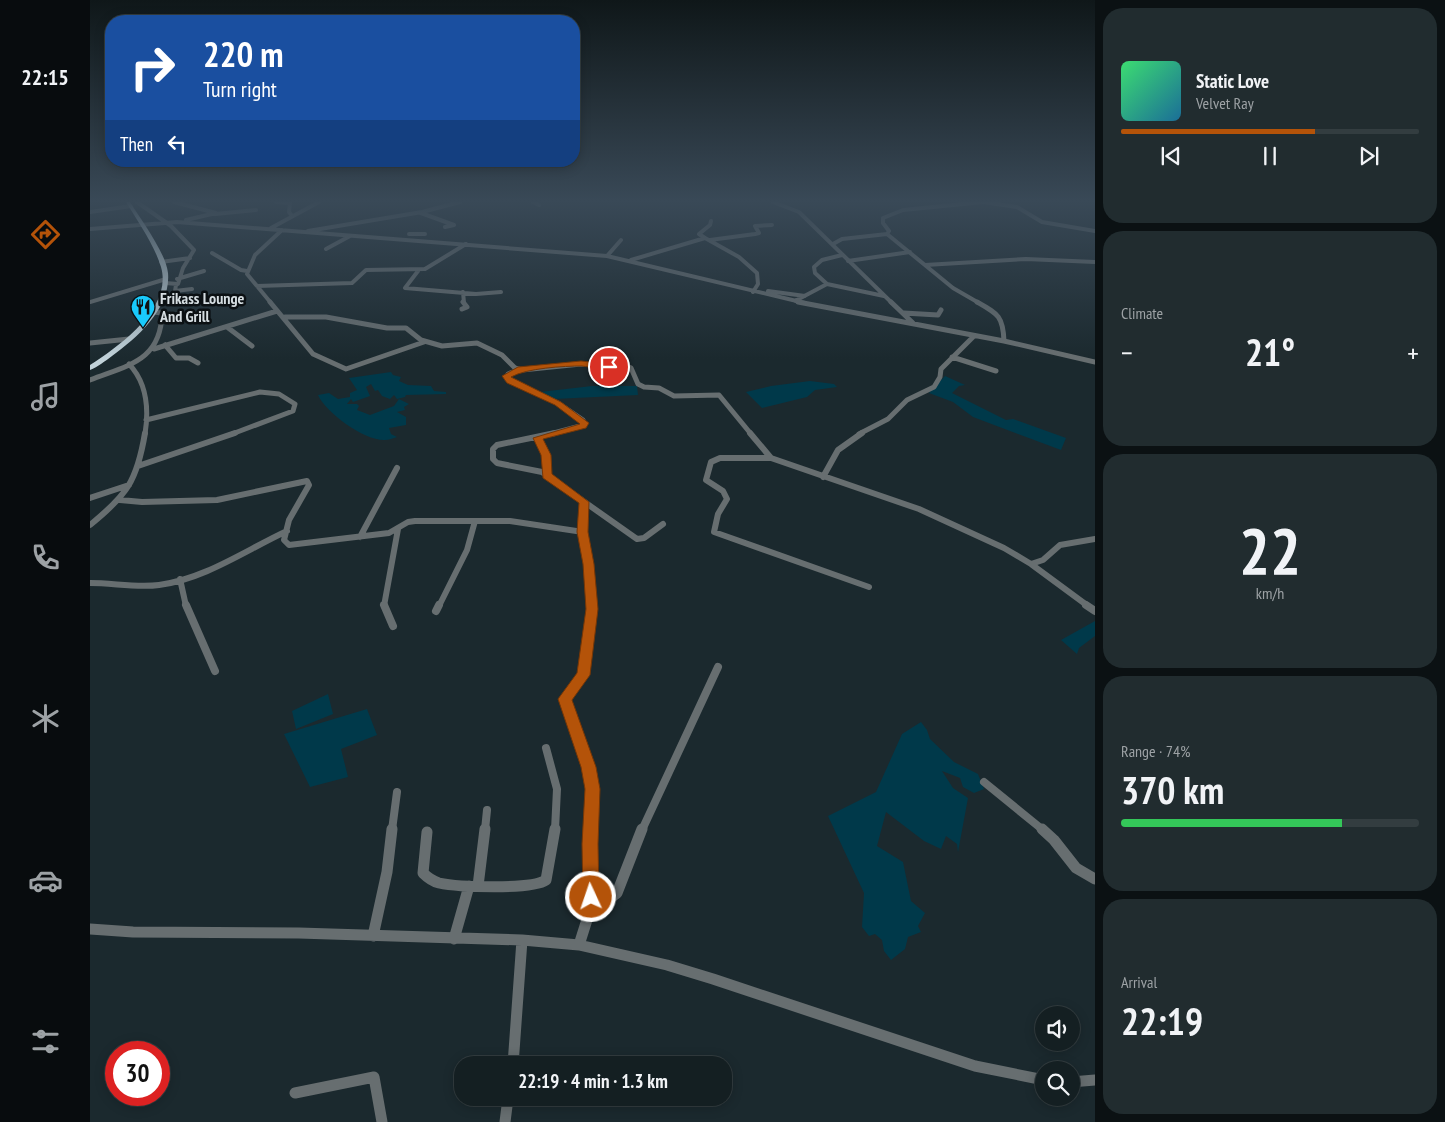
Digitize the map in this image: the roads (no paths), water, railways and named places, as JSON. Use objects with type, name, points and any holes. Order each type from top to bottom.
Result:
[{"type":"highway","points":[[90,368],[129,339],[153,312],[165,281],[165,272],[157,254]]},
{"type":"street","points":[[192,289],[175,291],[183,268],[193,254]]},
{"type":"street","points":[[214,254],[240,270],[247,271],[257,286],[285,317],[313,354],[346,369],[424,342]]},
{"type":"street","points":[[247,271],[250,262],[257,254]]},
{"type":"street","points":[[257,286],[352,283],[366,270],[418,271],[430,267],[450,254]]},
{"type":"street","points":[[588,254],[631,260],[753,292],[1004,341],[1094,363]]},
{"type":"street","points":[[631,260],[652,254]]},
{"type":"street","points":[[734,254],[758,273],[758,284],[753,292]]},
{"type":"street","points":[[848,262],[895,254]]},
{"type":"street","points":[[913,254],[953,288],[995,312],[1003,322],[1004,341]]},
{"type":"street","points":[[885,296],[828,284],[815,273],[814,267],[822,260],[842,255],[904,313],[913,324]]},
{"type":"street","points":[[161,262],[190,258]]},
{"type":"street","points":[[925,265],[1026,259],[1095,262]]},
{"type":"street","points":[[90,302],[204,271]]},
{"type":"street","points":[[418,271],[405,288],[476,294],[502,292]]},
{"type":"street","points":[[165,281],[176,285]]},
{"type":"street","points":[[795,301],[828,284]]},
{"type":"street","points":[[768,291],[805,296]]},
{"type":"street","points":[[462,309],[467,307],[463,302],[463,292]]},
{"type":"street","points":[[90,380],[129,364],[154,349],[277,310]]},
{"type":"street","points":[[904,313],[938,315],[941,310]]},
{"type":"street","points":[[153,312],[162,313],[162,327],[154,349]]},
{"type":"street","points":[[285,317],[326,317],[387,328],[406,328],[424,342],[442,346],[477,343],[502,355],[518,370]]},
{"type":"street","points":[[227,327],[252,346]]},
{"type":"street","points":[[823,477],[841,447],[856,435],[888,419],[907,400],[919,395],[939,382],[942,378],[940,369],[974,336]]},
{"type":"street","points":[[90,343],[129,339]]},
{"type":"street","points":[[165,345],[176,358],[190,358],[198,363]]},
{"type":"street","points":[[952,358],[996,371]]},
{"type":"street","points":[[90,524],[120,500],[138,466],[146,420],[144,388],[139,375],[129,364]]},
{"type":"street","points":[[663,524],[644,538],[637,538],[547,476],[525,468],[497,464],[493,459],[493,449],[497,445],[537,438],[583,426],[585,423],[558,404],[507,378],[508,374],[518,370],[581,364],[627,366],[631,368],[638,384],[644,387],[659,388],[674,396],[719,395],[771,458]]},
{"type":"street","points":[[138,466],[222,438],[293,411],[296,404],[287,396],[275,392],[260,392],[146,420]]},
{"type":"street","points":[[537,438],[546,455],[547,476]]},
{"type":"street","points":[[869,587],[714,532],[718,514],[727,498],[723,491],[706,480],[711,462],[720,458],[771,458],[920,509],[1031,564],[1095,611]]},
{"type":"street","points":[[360,537],[398,468]]},
{"type":"street","points":[[120,500],[142,502],[217,500],[307,481],[309,485],[290,520],[284,540],[289,545],[360,537],[398,529],[408,522],[415,521],[510,521],[582,532]]},
{"type":"street","points":[[90,498],[129,485]]},
{"type":"street","points":[[579,945],[591,906],[592,789],[589,767],[564,699],[584,675],[592,609],[588,564],[582,532],[584,502]]},
{"type":"street","points":[[436,611],[467,550],[475,521]]},
{"type":"street","points":[[393,626],[384,606],[384,597],[398,529]]},
{"type":"street","points":[[90,583],[140,586],[180,579],[287,531]]},
{"type":"street","points":[[1031,564],[1043,560],[1060,545],[1095,539]]},
{"type":"street","points":[[180,579],[187,610],[215,670]]},
{"type":"street","points":[[591,906],[605,902],[617,893],[649,811],[718,667]]},
{"type":"street","points":[[427,832],[424,878],[432,882],[473,886],[540,884],[547,879],[550,869],[556,822],[557,789],[546,748]]},
{"type":"street","points":[[984,782],[1047,834],[1076,868],[1095,879]]},
{"type":"street","points":[[373,936],[387,872],[397,792]]},
{"type":"street","points":[[454,939],[473,886],[487,810]]},
{"type":"street","points":[[90,929],[133,932],[522,940],[579,945],[667,965],[975,1066],[1035,1078]]},
{"type":"street","points":[[514,1056],[522,940]]},
{"type":"street","points":[[295,1093],[374,1078],[382,1122]]},
{"type":"street","points":[[1080,1081],[1095,1080]]},
{"type":"street","points":[[505,1122],[507,1106]]},
{"type":"place","name":"Frikass Lounge And Grill","points":[[143,328]]}]
